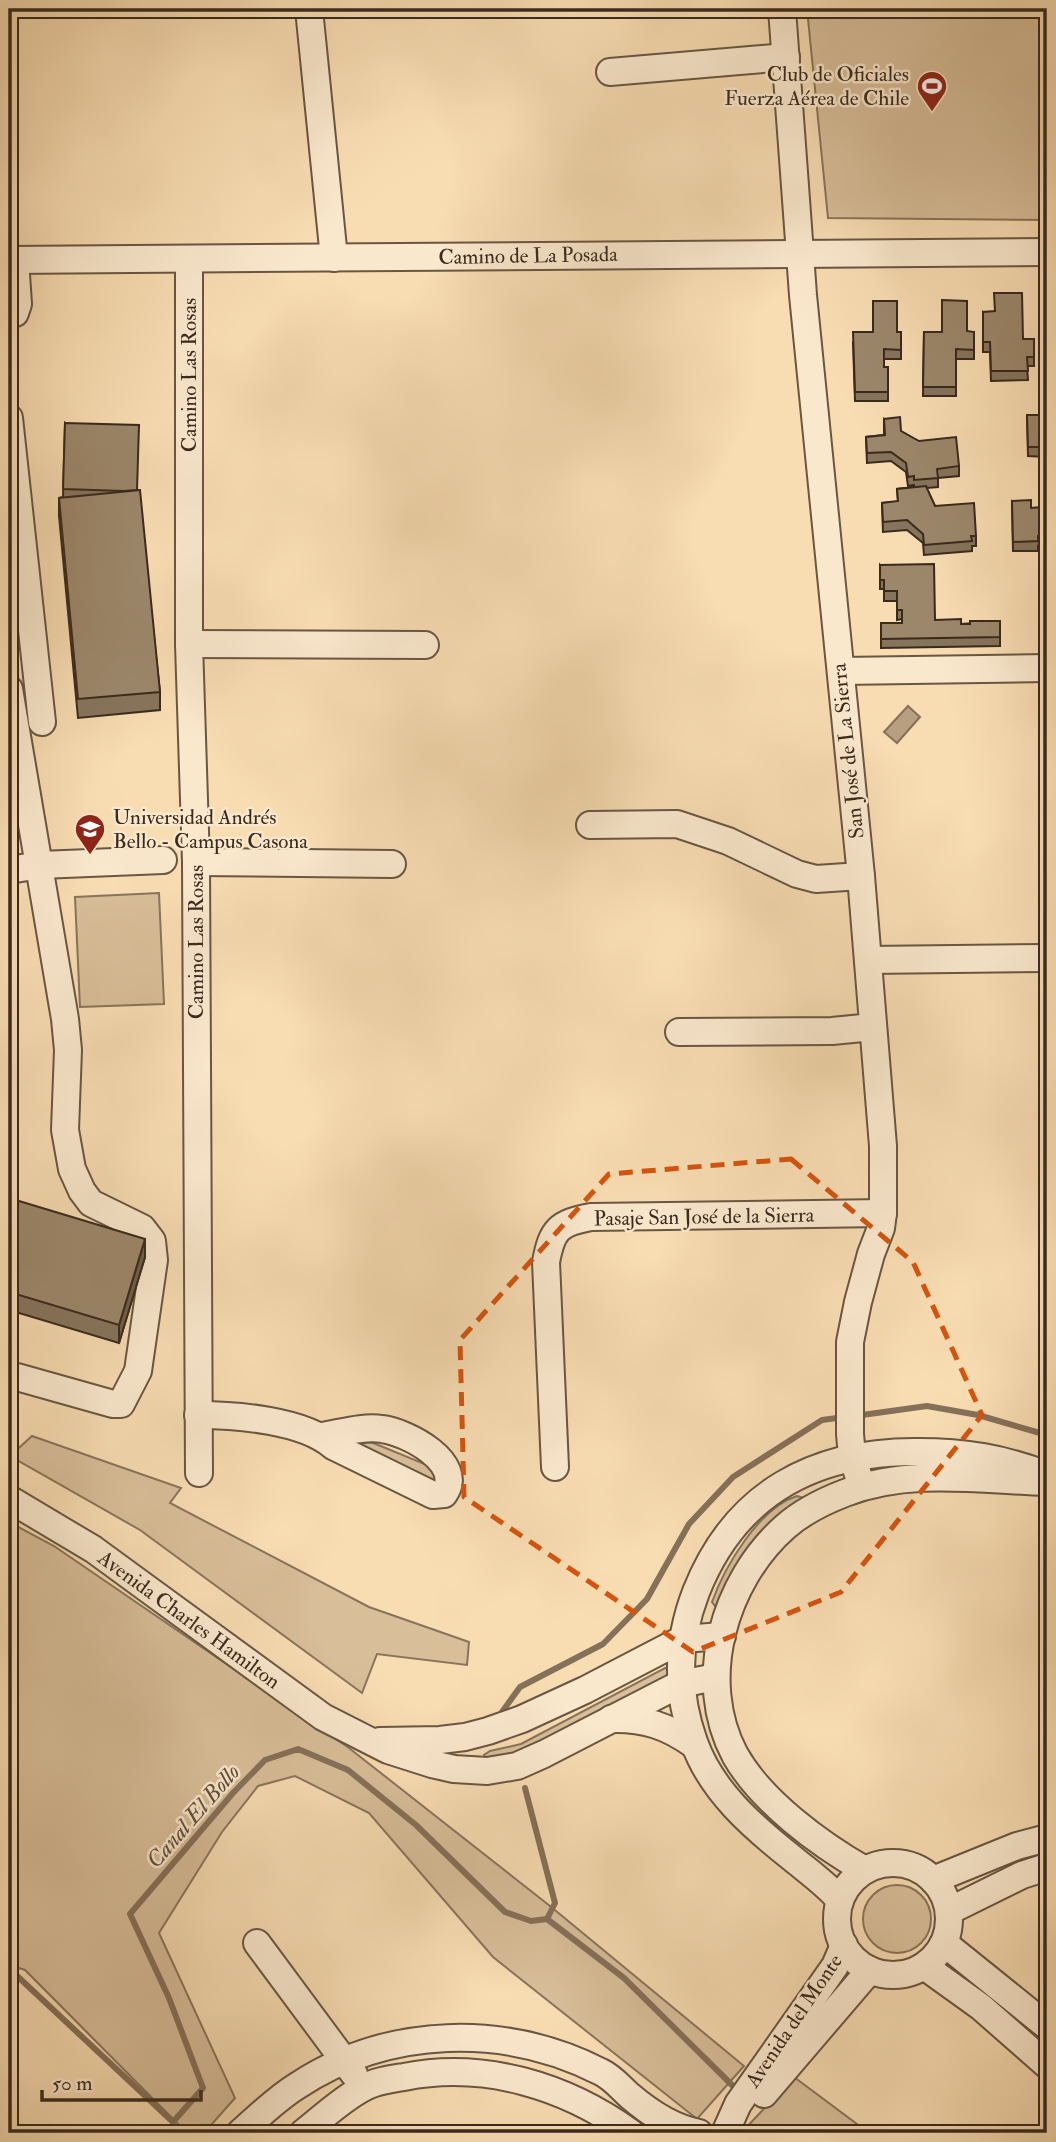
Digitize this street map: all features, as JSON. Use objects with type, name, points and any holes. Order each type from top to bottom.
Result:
[{"type":"street","points":[[309,9],[334,258]]},
{"type":"street","name":"San José de La Sierra","points":[[782,9],[800,254],[861,876],[883,1146],[881,1228],[871,1254],[850,1342],[849,1410],[852,1456],[862,1488]]},
{"type":"street","points":[[610,72],[786,57]]},
{"type":"street","name":"Camino de La Posada","points":[[12,260],[1047,252]]},
{"type":"street","points":[[9,314],[15,313],[18,304],[12,260]]},
{"type":"street","name":"Camino Las Rosas","points":[[189,260],[189,644],[196,862],[199,1473]]},
{"type":"street","points":[[9,418],[42,722]]},
{"type":"street","points":[[189,644],[425,645]]},
{"type":"street","points":[[841,671],[1047,668]]},
{"type":"street","points":[[9,690],[65,1019],[68,1049],[65,1130],[72,1169],[91,1203],[142,1228],[152,1241],[154,1261],[138,1371],[121,1404],[17,1377]]},
{"type":"street","points":[[590,825],[677,824],[728,841],[797,874],[816,878],[861,876]]},
{"type":"street","points":[[9,870],[40,865],[163,860]]},
{"type":"street","points":[[196,862],[392,864]]},
{"type":"street","points":[[868,960],[1047,958]]},
{"type":"street","points":[[679,1032],[832,1031],[873,1027]]},
{"type":"street","name":"Pasaje San José de la Sierra","points":[[555,1467],[546,1262],[549,1245],[556,1230],[571,1221],[591,1217],[883,1213]]},
{"type":"street","points":[[154,1261],[197,1257]]},
{"type":"street","points":[[198,1415],[246,1416],[322,1436]]},
{"type":"street","points":[[840,1900],[828,1886],[741,1815],[706,1767],[694,1745],[680,1684],[680,1659],[691,1604],[701,1579],[738,1521],[760,1499],[805,1472],[852,1456],[884,1451],[979,1455],[1016,1463],[1047,1475]]},
{"type":"street","points":[[865,1870],[798,1824],[760,1790],[744,1770],[729,1741],[719,1710],[716,1677],[722,1636],[732,1601],[754,1563],[769,1544],[805,1513],[846,1492],[904,1480],[932,1478],[971,1477],[1047,1482]]},
{"type":"street","name":"Avenida Charles Hamilton","points":[[9,1499],[93,1549],[305,1706],[345,1730],[388,1750],[432,1764],[454,1769],[487,1771],[517,1766],[680,1684],[716,1677]]},
{"type":"street","name":"Avenida Charles Hamilton","points":[[368,1740],[440,1740],[488,1731],[522,1720],[683,1639],[722,1636]]},
{"type":"street","points":[[610,1720],[636,1719],[656,1724],[679,1734],[694,1745]]},
{"type":"street","points":[[933,1880],[1017,1846],[1047,1838]]},
{"type":"street","points":[[885,1863],[906,1864],[933,1880],[941,1889],[949,1911],[949,1922],[944,1943],[932,1960],[911,1972],[898,1975],[870,1970],[850,1956],[837,1923],[840,1900],[850,1883],[865,1870],[885,1863]]},
{"type":"street","points":[[949,1911],[1022,1875],[1047,1867]]},
{"type":"street","points":[[257,1943],[364,2087]]},
{"type":"street","points":[[944,1943],[1047,2026]]},
{"type":"street","name":"Avenida del Monte","points":[[726,2133],[738,2104],[835,1966],[844,1945]]},
{"type":"street","points":[[924,1966],[981,2007],[1047,2065]]},
{"type":"street","name":"Avenida del Monte","points":[[726,2133],[749,2111],[870,1970]]},
{"type":"street","points":[[240,2133],[298,2085],[344,2060],[406,2042],[465,2037],[494,2039],[551,2051],[605,2074],[648,2111],[683,2130],[699,2133]]},
{"type":"street","points":[[303,2133],[364,2087],[387,2080],[434,2073],[485,2074],[512,2078],[564,2094],[632,2133]]},
{"type":"street","points":[[605,2074],[632,2133]]},
{"type":"highlighted area","points":[[791,1159],[913,1262],[982,1415],[841,1592],[693,1652],[464,1497],[460,1340],[609,1174]]},
{"type":"shaded area","name":"Club de Oficiales Fuerza Aérea de Chile","points":[[807,9],[1047,9],[1047,220],[828,218]]},
{"type":"shaded area","points":[[908,706],[920,717],[897,743],[884,732]]},
{"type":"shaded area","points":[[159,893],[164,1004],[80,1007],[75,897]]},
{"type":"shaded area","points":[[32,1436],[181,1488],[170,1503],[369,1607],[469,1642],[467,1665],[377,1654],[362,1693],[140,1530],[10,1456]]},
{"type":"shaded area","points":[[366,1440],[432,1467],[441,1483],[430,1485],[347,1445]]},
{"type":"shaded area","points":[[797,1496],[804,1498],[722,1604],[715,1606],[712,1602],[725,1572],[745,1540],[770,1513]]},
{"type":"shaded area","points":[[9,1522],[54,1546],[349,1748],[550,1906],[744,2066],[697,2119],[493,1957],[369,1813],[295,1776],[258,1786],[222,1832],[159,1933],[235,2098],[204,2133],[187,2133],[25,1970],[9,1965]]},
{"type":"shaded area","points":[[665,1668],[670,1669],[672,1677],[526,1750],[508,1757],[485,1758],[484,1755],[490,1751],[521,1744]]},
{"type":"shaded area","points":[[904,1885],[925,1900],[931,1912],[929,1932],[921,1943],[904,1953],[890,1953],[873,1943],[865,1932],[863,1912],[873,1895],[884,1887]]},
{"type":"shaded area","points":[[794,2077],[869,2133],[741,2133]]},
{"type":"building","points":[[994,293],[1022,293],[1023,339],[1034,339],[1034,357],[1027,357],[1028,371],[991,371],[990,342],[983,342],[983,312],[995,311]]},
{"type":"building","points":[[942,300],[967,301],[967,331],[974,332],[974,350],[956,349],[956,387],[923,387],[924,332],[942,332]]},
{"type":"building","points":[[873,301],[897,301],[897,332],[901,332],[901,350],[884,349],[884,367],[888,367],[888,392],[855,392],[853,332],[873,332]]},
{"type":"building","points":[[1027,415],[1044,415],[1044,420],[1047,420],[1047,447],[1028,447]]},
{"type":"building","points":[[900,417],[901,431],[919,441],[956,437],[959,466],[937,469],[938,478],[914,480],[914,476],[908,477],[906,463],[891,452],[867,453],[866,437],[885,435],[884,419]]},
{"type":"building","points":[[65,423],[139,425],[137,490],[63,489]]},
{"type":"building","points":[[926,486],[935,506],[974,503],[976,536],[971,536],[972,541],[924,545],[923,534],[907,520],[883,522],[882,503],[898,501],[897,489]]},
{"type":"building","points":[[140,490],[160,692],[78,699],[59,498]]},
{"type":"building","points":[[1031,500],[1031,508],[1047,507],[1046,536],[1038,536],[1038,541],[1013,542],[1012,501]]},
{"type":"building","points":[[934,564],[935,620],[961,619],[961,624],[970,624],[970,621],[1000,621],[1000,637],[881,639],[881,623],[902,623],[902,610],[897,610],[897,591],[884,591],[884,580],[880,580],[880,565]]},
{"type":"building","points":[[9,1198],[145,1239],[119,1325],[9,1292]]},
{"type":"waterway","name":"Canal El Bollo","points":[[862,1415],[927,1406],[978,1415],[1047,1435]]},
{"type":"waterway","name":"Canal El Bollo","points":[[502,1712],[520,1687],[603,1644],[647,1599],[689,1524],[733,1477],[822,1420],[837,1418]]},
{"type":"waterway","name":"Canal El Bollo","points":[[9,1973],[15,1974],[173,2122],[203,2088],[169,1998],[130,1914],[233,1793],[265,1760],[298,1749],[348,1770],[416,1825],[505,1912],[531,1921],[547,1919],[555,1903],[525,1788]]},
{"type":"waterway","points":[[547,1919],[624,1978],[735,2088]]},
{"type":"place","name":"Club de Oficiales Fuerza Aérea de Chile","points":[[932,113]]},
{"type":"place","name":"Universidad Andrés Bello - Campus Casona","points":[[90,856]]}]
